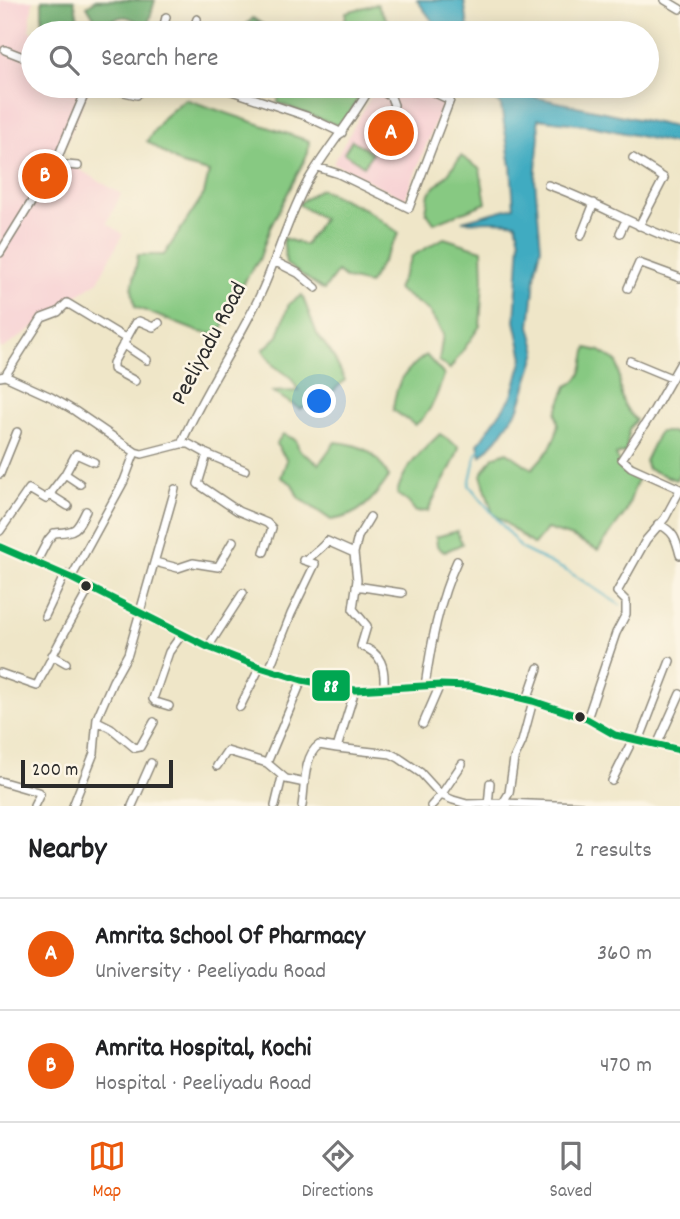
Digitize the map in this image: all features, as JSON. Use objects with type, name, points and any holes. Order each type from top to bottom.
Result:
[{"type":"street","points":[[665,0],[680,9]]},
{"type":"street","points":[[165,21],[166,17]]},
{"type":"street","points":[[5,50],[21,56]]},
{"type":"street","points":[[0,253],[55,164],[83,98]]},
{"type":"street","points":[[251,98],[342,133]]},
{"type":"street","name":"Peeliyadu Road","points":[[135,452],[142,454],[181,444],[254,306],[308,181],[365,98]]},
{"type":"street","points":[[373,144],[394,105],[391,98]]},
{"type":"street","points":[[317,167],[339,174],[409,208],[450,100],[446,98]]},
{"type":"street","points":[[633,158],[664,178],[639,226]]},
{"type":"street","points":[[55,164],[78,166]]},
{"type":"street","points":[[548,185],[680,242]]},
{"type":"street","points":[[581,236],[594,204]]},
{"type":"street","points":[[620,233],[626,220]]},
{"type":"street","points":[[274,261],[298,273],[316,288]]},
{"type":"street","points":[[628,288],[639,263],[680,278]]},
{"type":"street","points":[[45,616],[124,481],[135,452],[51,397],[2,377],[42,318],[58,312],[67,303],[147,359]]},
{"type":"street","points":[[135,381],[113,369],[113,363],[137,321],[153,327],[159,323]]},
{"type":"street","points":[[630,361],[671,378]]},
{"type":"street","points":[[587,719],[616,633],[626,614],[626,601],[617,592],[646,540],[665,518],[680,490],[631,467],[622,459],[680,364]]},
{"type":"street","points":[[0,474],[17,432]]},
{"type":"street","points":[[181,444],[189,444],[245,470]]},
{"type":"street","points":[[0,531],[29,489],[46,499],[76,454],[94,463]]},
{"type":"street","points":[[207,454],[198,484],[238,511],[267,523],[272,528],[264,552]]},
{"type":"street","points":[[65,474],[80,484]]},
{"type":"street","points":[[73,806],[94,753],[97,721],[113,681],[128,654],[175,489]]},
{"type":"street","points":[[49,494],[68,506]]},
{"type":"street","points":[[37,561],[48,540],[54,534],[70,533],[77,528],[86,511]]},
{"type":"street","points":[[370,517],[358,537],[354,553],[354,613],[367,626],[361,646],[374,652],[381,660],[385,671],[384,687]]},
{"type":"street","points":[[658,524],[670,530],[676,538],[680,555]]},
{"type":"street","points":[[155,562],[178,568],[193,564],[218,567],[233,541]]},
{"type":"street","points":[[269,670],[290,614],[315,564],[305,560],[321,550],[327,541],[354,553]]},
{"type":"street","points":[[0,547],[90,586],[208,647],[302,680],[355,690],[440,685],[470,687],[530,700],[587,719],[615,735],[680,750]]},
{"type":"street","points":[[425,686],[429,654],[447,582],[457,561]]},
{"type":"street","points":[[0,673],[37,686],[90,586]]},
{"type":"street","points":[[356,586],[402,593]]},
{"type":"street","points":[[208,647],[243,593]]},
{"type":"street","points":[[169,706],[153,699],[169,652],[182,634]]},
{"type":"street","points":[[52,655],[66,663]]},
{"type":"street","points":[[612,780],[636,740],[670,661]]},
{"type":"street","points":[[240,707],[260,667]]},
{"type":"street","points":[[503,803],[509,793],[514,759],[522,742],[538,668]]},
{"type":"street","points":[[267,763],[302,680]]},
{"type":"street","points":[[423,724],[440,685]]},
{"type":"street","points":[[337,748],[355,690]]},
{"type":"street","points":[[657,745],[680,694]]},
{"type":"street","points":[[97,721],[111,728],[135,748],[140,747],[154,722]]},
{"type":"street","points":[[302,806],[310,757],[319,746],[391,754],[421,774],[441,795],[467,804],[488,806],[519,802],[581,806]]},
{"type":"street","points":[[217,766],[227,751],[267,763],[282,777],[305,783]]},
{"type":"street","points":[[132,806],[151,763]]},
{"type":"street","points":[[432,806],[461,764]]},
{"type":"street","points":[[275,806],[282,777]]},
{"type":"street","points":[[0,781],[38,792],[40,794],[34,806]]},
{"type":"street","points":[[488,806],[490,783]]},
{"type":"shaded area","points":[[0,0],[33,0],[30,21],[21,21],[21,98],[85,98],[60,158],[121,194],[107,223],[123,234],[98,281],[4,348],[0,348]]},
{"type":"shaded area","points":[[370,98],[431,98],[443,103],[405,199],[333,163]]},
{"type":"green space","points":[[42,0],[74,0],[78,21],[42,21]]},
{"type":"green space","points":[[96,0],[155,0],[149,21],[119,17],[110,21],[96,21],[87,6]]},
{"type":"green space","points":[[377,4],[388,21],[345,21],[346,12]]},
{"type":"green space","points":[[279,98],[358,98],[342,127],[278,103]]},
{"type":"green space","points":[[185,99],[309,141],[308,153],[270,228],[259,260],[247,277],[219,335],[199,332],[135,307],[132,289],[138,255],[164,255],[204,194],[209,172],[182,165],[147,141],[163,118]]},
{"type":"green space","points":[[352,140],[372,153],[364,166],[344,153]]},
{"type":"green space","points":[[461,156],[480,169],[486,203],[434,223],[426,212],[429,193]]},
{"type":"green space","points":[[320,189],[365,209],[399,233],[369,284],[347,279],[337,272],[324,290],[286,264],[283,238],[305,245],[323,219],[298,204]]},
{"type":"green space","points":[[444,238],[482,250],[480,326],[450,369],[439,361],[443,334],[429,311],[397,289],[412,256]]},
{"type":"green space","points":[[302,295],[317,334],[332,354],[345,380],[327,397],[300,409],[273,392],[299,391],[290,377],[274,366],[263,350],[278,336],[289,304]]},
{"type":"green space","points":[[587,348],[600,351],[617,362],[622,399],[636,420],[629,429],[626,452],[616,455],[621,467],[638,478],[626,512],[598,550],[572,537],[547,529],[534,545],[493,514],[481,475],[493,457],[507,452],[532,469],[549,450],[556,435],[556,413],[567,386],[580,375]]},
{"type":"green space","points":[[426,355],[444,375],[430,409],[415,425],[393,410],[394,400],[402,378]]},
{"type":"green space","points":[[659,432],[672,432],[680,436],[680,472],[676,480],[648,469],[645,461]]},
{"type":"green space","points":[[283,434],[296,440],[299,450],[319,464],[335,442],[361,447],[379,461],[389,477],[365,506],[350,515],[331,520],[298,497],[292,484],[281,477],[287,460],[276,444]]},
{"type":"green space","points":[[440,434],[459,447],[428,511],[416,512],[397,494],[403,476]]},
{"type":"green space","points":[[457,531],[462,544],[444,552],[437,546],[436,537]]},
{"type":"water","points":[[417,0],[464,0],[467,21],[432,21]]},
{"type":"water","points":[[494,98],[539,98],[680,128],[680,145],[592,126],[538,119],[535,180],[541,248],[530,326],[537,352],[519,408],[481,456],[478,444],[512,396],[523,358],[515,321],[520,240],[516,223],[462,221],[514,207],[511,166],[501,106]]},
{"type":"waterway","points":[[481,448],[476,454],[469,485],[522,549],[569,572],[620,605]]},
{"type":"transit line","name":"88","points":[[0,547],[71,578],[208,647],[302,680],[355,690],[470,686],[533,701],[587,719],[615,735],[680,750]]},
{"type":"place","name":"Amrita School Of Pharmacy","points":[[391,133]]},
{"type":"place","name":"Amrita Hospital, Kochi","points":[[45,176]]}]
